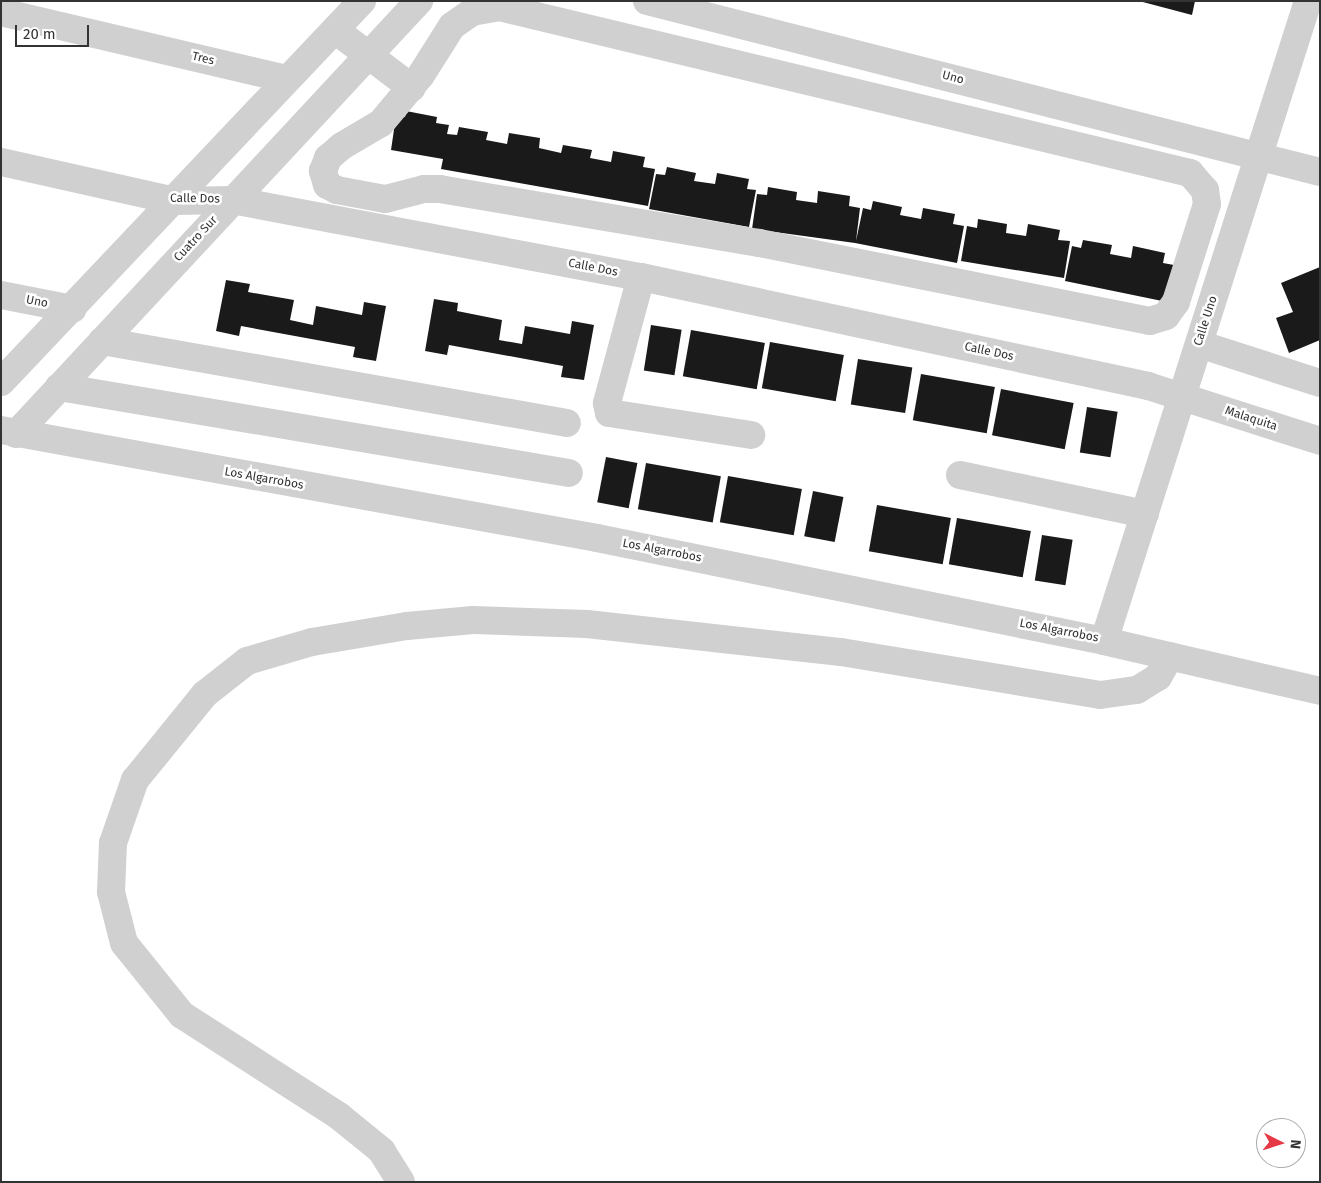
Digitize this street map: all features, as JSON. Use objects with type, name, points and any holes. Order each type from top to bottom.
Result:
[{"type":"street","points":[[1,382],[73,309],[362,1]]},
{"type":"street","name":"Cuatro Sur","points":[[9,432],[60,387],[419,1]]},
{"type":"street","name":"Uno","points":[[647,1],[1259,154],[1320,172]]},
{"type":"street","name":"Calle Uno","points":[[1104,640],[1308,1]]},
{"type":"street","points":[[499,7],[1182,171],[1201,184],[1206,204],[1176,302],[1166,316],[1150,321],[759,243],[440,189],[424,189],[385,199],[337,190],[328,185],[322,171],[328,158],[342,146],[381,123],[412,88],[452,26],[472,12],[499,7]]},
{"type":"street","name":"Tres","points":[[1,12],[287,79]]},
{"type":"street","points":[[335,30],[412,88]]},
{"type":"street","name":"Calle Dos","points":[[1,162],[175,201],[232,200],[641,277],[1148,386],[1182,397]]},
{"type":"street","points":[[641,277],[607,403],[609,413],[751,434]]},
{"type":"street","name":"Uno","points":[[1,295],[73,309]]},
{"type":"street","points":[[102,341],[567,423]]},
{"type":"street","points":[[1199,344],[1320,383]]},
{"type":"street","points":[[60,387],[569,474]]},
{"type":"street","name":"Malaquita","points":[[1182,397],[1320,441]]},
{"type":"street","name":"Los Algarrobos","points":[[9,432],[597,538],[1104,640],[1320,691]]},
{"type":"street","points":[[960,475],[1145,514]]},
{"type":"street","points":[[401,1182],[382,1151],[339,1116],[182,1015],[124,942],[111,892],[113,842],[134,780],[205,694],[247,661],[312,642],[407,626],[472,620],[587,624],[841,652],[1100,696],[1137,690],[1158,677],[1170,656]]},
{"type":"building","points":[[1139,1],[1195,1],[1192,15]]},
{"type":"building","points":[[406,111],[437,117],[436,123],[449,125],[447,134],[457,135],[459,127],[488,132],[486,140],[507,144],[509,133],[540,138],[539,148],[561,153],[563,145],[592,150],[590,158],[611,162],[613,151],[645,157],[643,167],[655,169],[648,206],[441,169],[443,159],[391,150],[396,116],[405,117]]},
{"type":"building","points":[[667,167],[696,173],[694,181],[715,184],[717,173],[749,179],[747,189],[756,190],[749,227],[649,209],[656,174],[665,175]]},
{"type":"building","points":[[768,187],[797,192],[796,200],[817,203],[818,191],[850,196],[849,206],[860,208],[856,241],[863,208],[871,210],[873,201],[902,207],[900,215],[921,219],[923,208],[955,214],[953,224],[964,226],[957,263],[855,243],[752,229],[757,194],[767,195]]},
{"type":"building","points":[[978,219],[1007,224],[1006,233],[1026,236],[1028,224],[1060,230],[1058,240],[1070,241],[1064,278],[961,261],[967,226],[977,228]]},
{"type":"building","points":[[1083,240],[1112,245],[1110,254],[1131,258],[1133,246],[1165,253],[1163,263],[1174,265],[1167,302],[1065,281],[1072,246],[1081,248]]},
{"type":"building","points":[[1320,267],[1320,340],[1289,353],[1276,318],[1293,312],[1281,283]]},
{"type":"building","points":[[226,280],[250,284],[248,292],[294,300],[290,320],[313,325],[316,306],[362,315],[364,302],[386,306],[376,361],[353,357],[355,347],[241,326],[239,336],[216,331]]},
{"type":"building","points":[[434,299],[458,303],[457,311],[502,320],[499,340],[522,344],[525,326],[570,334],[572,321],[594,325],[584,380],[561,377],[563,366],[449,345],[447,355],[425,351]]},
{"type":"building","points":[[651,325],[682,330],[674,375],[644,370]]},
{"type":"building","points":[[691,330],[765,343],[757,389],[683,376]]},
{"type":"building","points":[[770,342],[844,355],[836,401],[762,388]]},
{"type":"building","points":[[858,359],[912,368],[905,413],[851,404]]},
{"type":"building","points":[[921,374],[995,387],[987,433],[913,420]]},
{"type":"building","points":[[1001,389],[1074,403],[1065,449],[992,435]]},
{"type":"building","points":[[1087,407],[1118,412],[1110,457],[1080,452]]},
{"type":"building","points":[[606,457],[637,463],[629,508],[597,502]]},
{"type":"building","points":[[646,463],[721,476],[713,522],[638,509]]},
{"type":"building","points":[[728,476],[802,489],[794,535],[720,522]]},
{"type":"building","points":[[813,491],[843,497],[835,542],[804,536]]},
{"type":"building","points":[[877,505],[951,518],[943,564],[869,551]]},
{"type":"building","points":[[957,518],[1031,531],[1023,577],[949,564]]},
{"type":"building","points":[[1042,535],[1073,540],[1065,585],[1035,580]]}]
